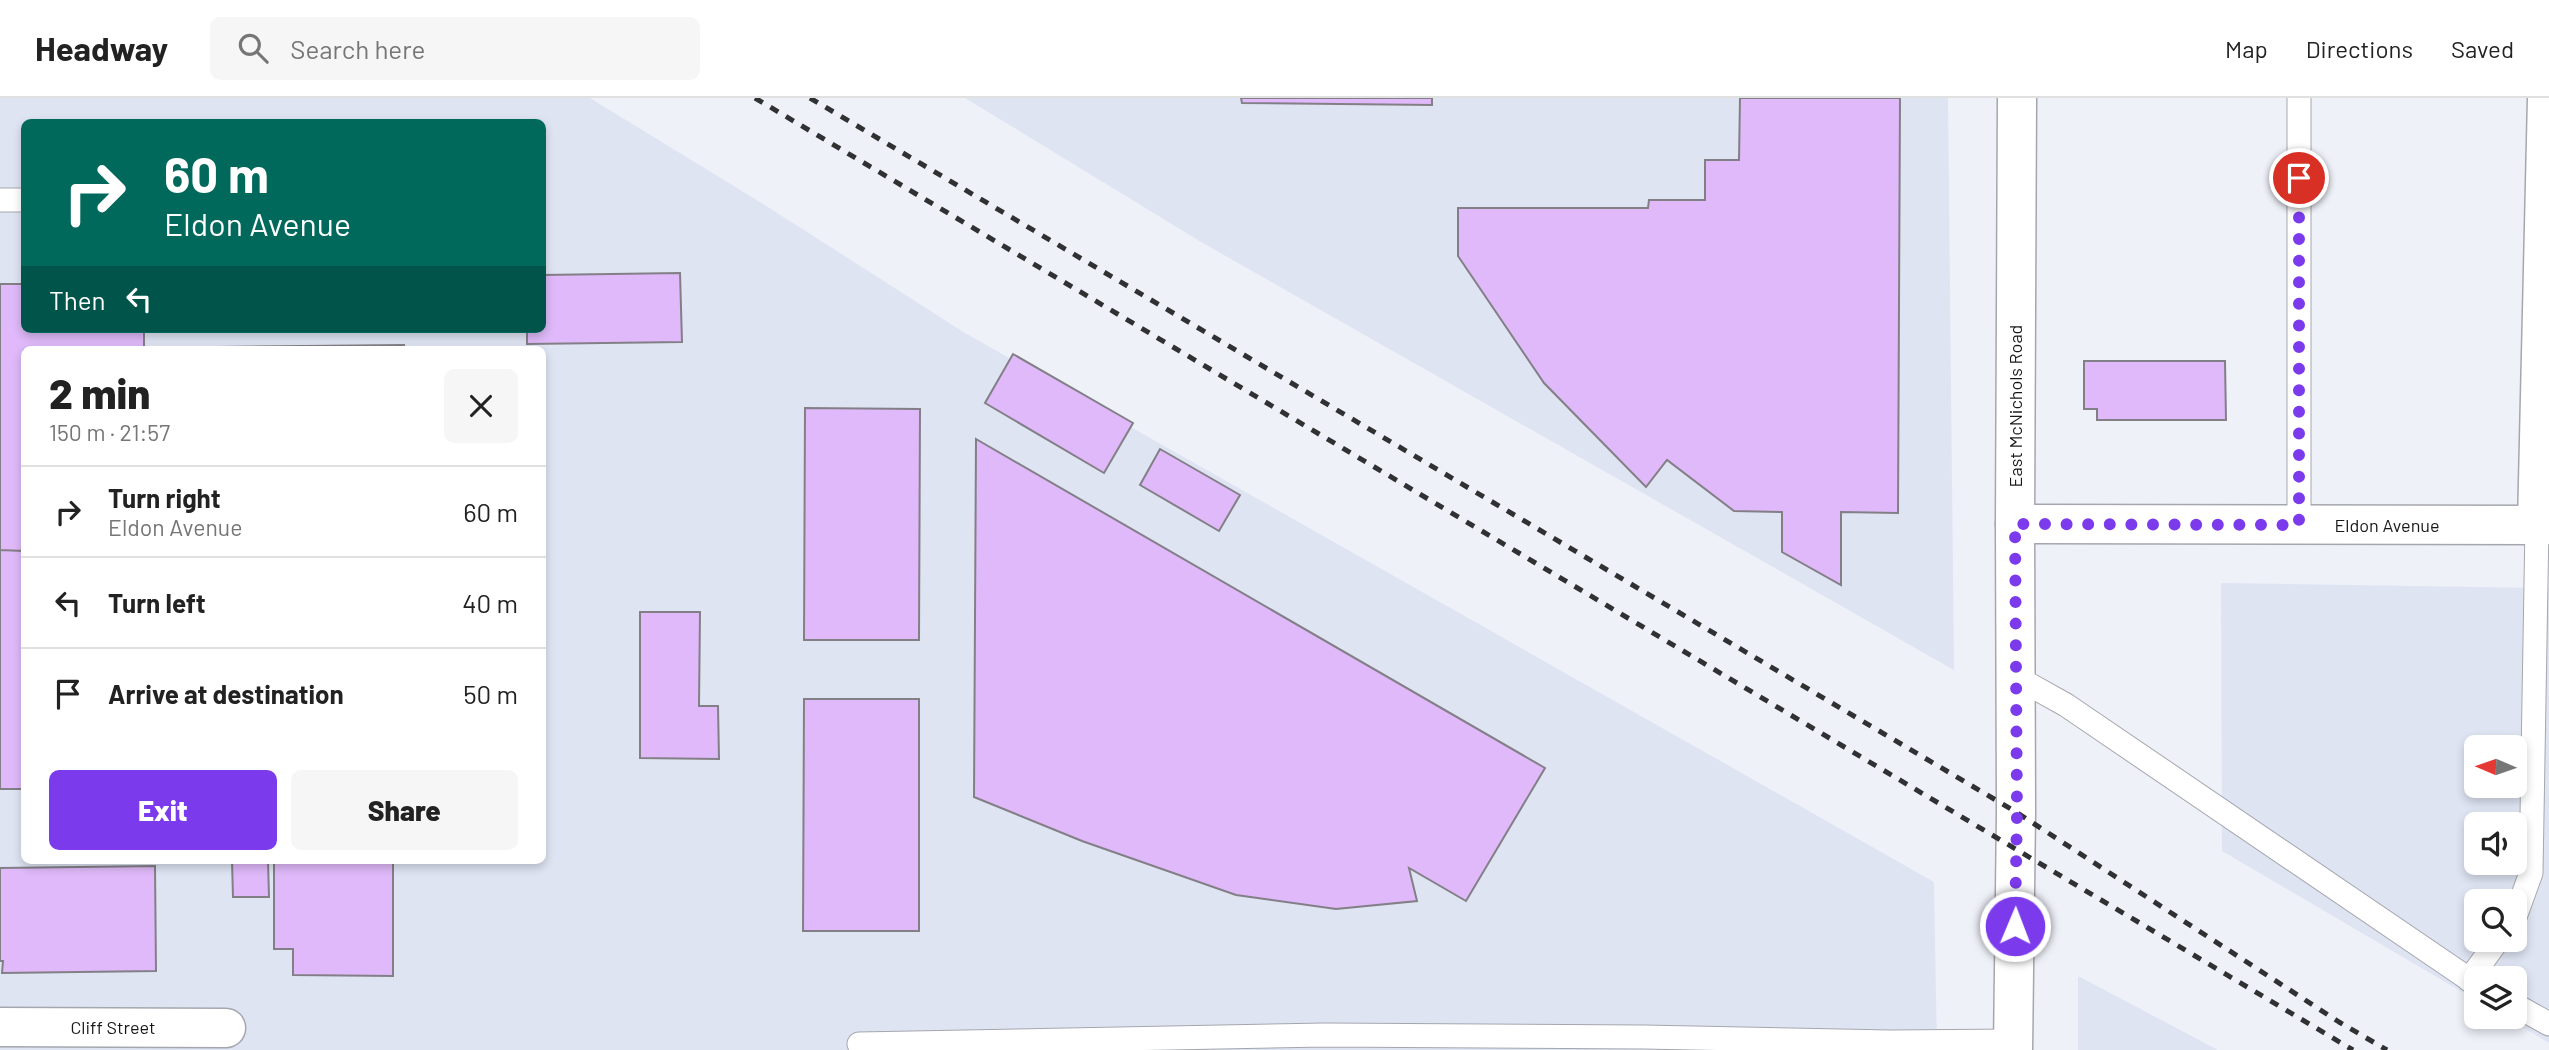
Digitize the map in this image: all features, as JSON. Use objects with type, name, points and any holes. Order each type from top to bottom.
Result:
[{"type":"street","name":"East McNichols Road","points":[[2013,1046],[2017,812],[2017,98]]},
{"type":"street","points":[[2543,525],[2547,98]]},
{"type":"street","name":"Eldon Avenue","points":[[2015,524],[2543,525]]},
{"type":"street","name":"Cliff Street","points":[[0,1027],[226,1028]]},
{"type":"lane","points":[[2299,98],[2299,525]]},
{"type":"lane","points":[[0,200],[21,200]]},
{"type":"lane","points":[[2525,889],[2531,873],[2543,525]]},
{"type":"lane","points":[[2015,677],[2066,705],[2464,976]]},
{"type":"lane","points":[[2527,1012],[2549,1024]]},
{"type":"lane","points":[[859,1044],[1325,1035],[1644,1037],[2013,1046]]},
{"type":"shaded area","points":[[0,98],[590,98],[768,207],[965,333],[1934,882],[1937,1050],[0,1050]]},
{"type":"shaded area","points":[[965,98],[1948,98],[1954,670],[1201,242]]},
{"type":"shaded area","points":[[2221,583],[2549,588],[2549,1043],[2525,1029],[2527,966],[2464,966],[2464,993],[2222,851]]},
{"type":"shaded area","points":[[2078,976],[2218,1050],[2078,1050]]},
{"type":"building","points":[[1241,98],[1432,98],[1432,105],[1242,103]]},
{"type":"building","points":[[1740,98],[1900,98],[1898,513],[1841,512],[1841,585],[1782,552],[1782,512],[1734,511],[1667,460],[1646,487],[1544,383],[1458,256],[1458,208],[1648,208],[1649,200],[1705,200],[1705,160],[1739,160]]},
{"type":"building","points":[[680,273],[682,342],[527,344],[527,333],[546,333],[546,275]]},
{"type":"building","points":[[0,284],[21,284],[21,333],[144,333],[144,346],[21,346],[21,551],[0,550]]},
{"type":"building","points":[[404,345],[404,346],[310,346]]},
{"type":"building","points":[[1013,354],[1133,423],[1104,473],[985,403]]},
{"type":"building","points":[[2084,361],[2225,361],[2226,420],[2097,420],[2097,409],[2084,409]]},
{"type":"building","points":[[805,408],[920,409],[919,640],[804,640]]},
{"type":"building","points":[[976,439],[1545,768],[1466,901],[1409,868],[1417,901],[1336,909],[1236,895],[1082,841],[974,797]]},
{"type":"building","points":[[1160,449],[1240,495],[1219,531],[1140,485]]},
{"type":"building","points":[[0,550],[21,551],[21,789],[0,789]]},
{"type":"building","points":[[640,612],[700,612],[699,706],[718,706],[719,759],[640,758]]},
{"type":"building","points":[[804,699],[919,699],[919,931],[803,931]]},
{"type":"building","points":[[232,864],[268,864],[269,897],[233,897]]},
{"type":"building","points":[[274,864],[393,864],[393,976],[293,975],[293,949],[274,949]]},
{"type":"building","points":[[155,866],[156,971],[2,973],[0,868]]},
{"type":"railway","points":[[755,98],[2353,1050]]},
{"type":"railway","points":[[810,98],[2016,812],[2339,1022],[2387,1050]]},
{"type":"route","points":[[2015,926],[2015,524],[2299,525],[2299,178]]}]
